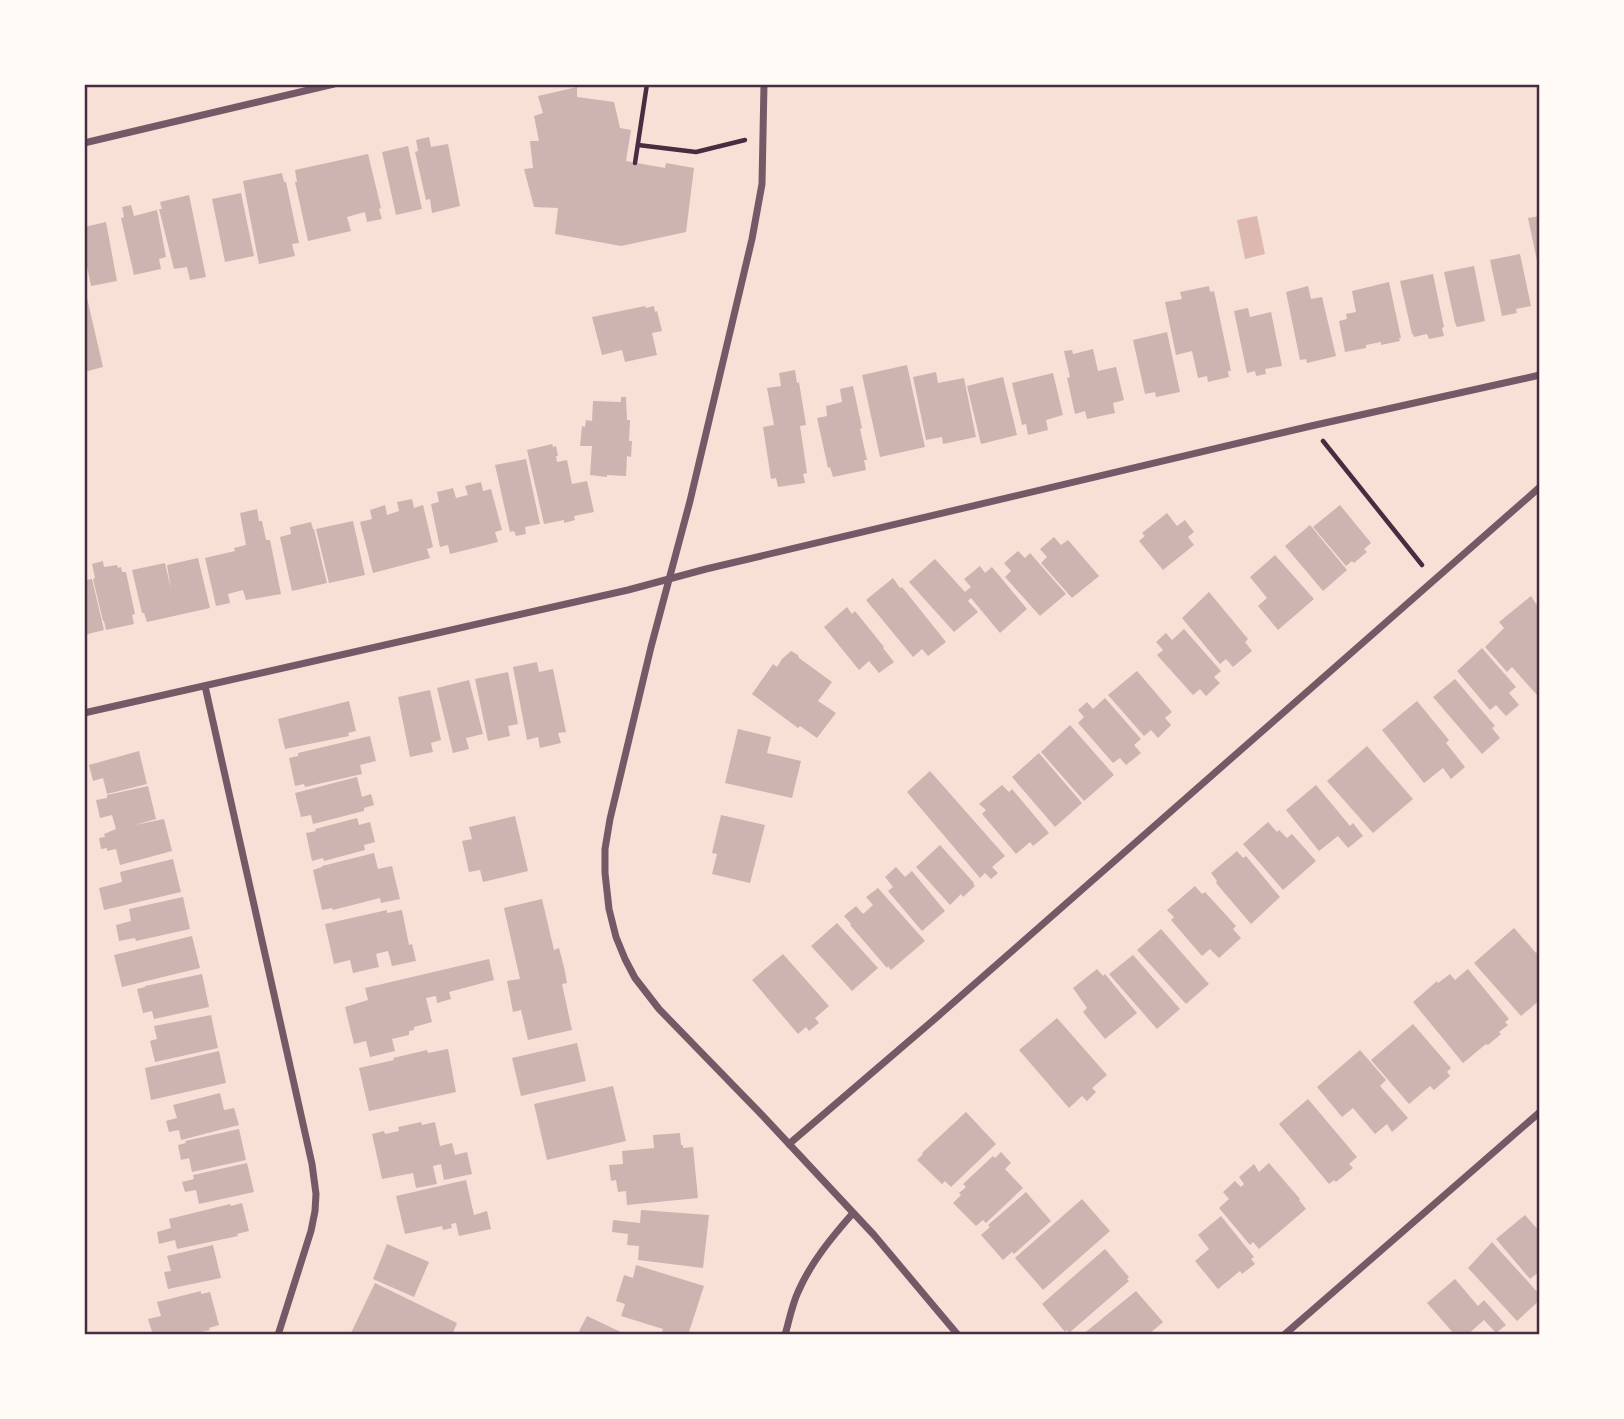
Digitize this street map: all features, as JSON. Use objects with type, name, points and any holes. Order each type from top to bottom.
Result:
[{"type":"street","points":[[84,143],[334,84]]},
{"type":"street","points":[[764,84],[762,184],[752,239],[610,819],[605,849],[610,909],[616,937],[625,959],[635,978],[659,1009],[874,1235],[958,1335]]},
{"type":"street","points":[[84,713],[668,579],[1311,426],[1540,375]]},
{"type":"street","points":[[789,1144],[1540,487]]},
{"type":"street","points":[[205,686],[312,1164],[316,1194],[311,1231],[278,1335]]},
{"type":"street","points":[[1284,1335],[1540,1112]]},
{"type":"street","points":[[785,1335],[797,1293],[814,1261],[853,1213]]},
{"type":"path","points":[[635,163],[647,84]]},
{"type":"path","points":[[638,145],[696,152],[731,142],[763,137]]},
{"type":"path","points":[[1311,426],[1433,580]]},
{"type":"shaded area","points":[[1257,216],[1265,254],[1245,259],[1237,220]]},
{"type":"building","points":[[577,87],[577,97],[614,102],[620,128],[631,130],[626,161],[665,168],[666,163],[694,168],[686,232],[621,246],[555,234],[558,208],[534,207],[524,169],[533,168],[530,141],[539,141],[534,116],[543,113],[538,96]]},
{"type":"building","points":[[429,137],[431,147],[448,144],[460,206],[432,213],[430,199],[426,200],[415,152],[418,151],[416,140]]},
{"type":"building","points":[[408,146],[422,209],[396,215],[382,152]]},
{"type":"building","points":[[368,154],[382,219],[367,222],[365,212],[347,217],[351,231],[308,241],[295,182],[295,170]]},
{"type":"building","points":[[282,173],[299,243],[292,244],[295,256],[259,264],[243,181]]},
{"type":"building","points":[[241,193],[254,256],[225,262],[212,199]]},
{"type":"building","points":[[189,195],[206,277],[190,280],[187,267],[174,269],[159,209],[162,209],[160,202]]},
{"type":"building","points":[[131,205],[134,216],[157,210],[166,257],[159,259],[161,269],[134,275],[121,218],[124,217],[122,207]]},
{"type":"building","points":[[1540,216],[1540,270],[1539,270],[1528,218]]},
{"type":"building","points":[[106,222],[117,281],[91,286],[84,252],[84,227]]},
{"type":"building","points":[[1520,254],[1531,306],[1502,316],[1490,260]]},
{"type":"building","points":[[1474,266],[1485,321],[1457,327],[1444,272]]},
{"type":"building","points":[[1433,274],[1444,336],[1429,339],[1427,334],[1414,337],[1400,281]]},
{"type":"building","points":[[1389,282],[1400,341],[1366,345],[1366,348],[1345,352],[1339,321],[1347,319],[1346,314],[1356,312],[1352,291]]},
{"type":"building","points":[[84,285],[103,367],[84,372]]},
{"type":"building","points":[[1209,286],[1210,292],[1214,291],[1231,371],[1228,371],[1229,377],[1208,382],[1207,376],[1198,378],[1192,351],[1176,355],[1165,302],[1182,299],[1180,292]]},
{"type":"building","points":[[1308,286],[1311,299],[1322,297],[1336,356],[1307,363],[1306,359],[1300,360],[1286,292]]},
{"type":"building","points":[[654,306],[662,331],[652,333],[657,355],[625,362],[622,350],[602,355],[592,317]]},
{"type":"building","points":[[1248,308],[1250,317],[1271,312],[1282,366],[1265,369],[1266,374],[1256,376],[1255,371],[1247,373],[1234,311]]},
{"type":"building","points":[[1167,332],[1180,392],[1156,397],[1155,392],[1145,394],[1133,340]]},
{"type":"building","points":[[1093,349],[1098,371],[1116,367],[1124,400],[1113,403],[1115,413],[1087,419],[1085,411],[1075,414],[1064,351],[1072,350],[1073,354]]},
{"type":"building","points":[[907,365],[925,447],[880,457],[862,375]]},
{"type":"building","points":[[795,370],[806,425],[800,426],[807,473],[803,474],[805,483],[778,487],[776,478],[771,479],[763,427],[774,425],[767,388],[781,386],[779,373]]},
{"type":"building","points":[[936,372],[938,383],[964,378],[976,437],[943,444],[942,437],[926,440],[913,377]]},
{"type":"building","points":[[1053,373],[1063,415],[1046,420],[1048,430],[1028,435],[1026,424],[1022,425],[1012,383]]},
{"type":"building","points":[[1003,377],[1017,435],[981,444],[967,386]]},
{"type":"building","points":[[853,386],[867,460],[864,460],[866,470],[833,477],[830,467],[828,468],[817,418],[827,416],[826,406],[842,402],[840,389]]},
{"type":"building","points":[[621,397],[626,397],[627,420],[630,420],[629,441],[632,441],[631,457],[627,456],[626,476],[590,475],[592,446],[580,446],[582,426],[585,427],[586,420],[592,421],[593,401],[621,402]]},
{"type":"building","points":[[552,444],[553,447],[556,446],[557,462],[567,460],[572,484],[587,481],[594,512],[574,516],[575,520],[564,523],[564,520],[544,524],[527,450]]},
{"type":"building","points":[[526,459],[540,524],[525,527],[526,534],[516,536],[514,531],[510,532],[495,465]]},
{"type":"building","points":[[481,482],[483,491],[491,489],[502,530],[495,532],[498,542],[450,554],[448,545],[440,547],[431,504],[439,502],[437,492],[453,488],[456,498],[468,495],[465,486]]},
{"type":"building","points":[[412,499],[414,508],[423,505],[433,547],[427,549],[430,558],[373,573],[360,522],[372,519],[370,510],[385,505],[387,515],[399,511],[397,502]]},
{"type":"building","points":[[1340,505],[1371,543],[1364,549],[1367,552],[1346,566],[1313,527]]},
{"type":"building","points":[[257,509],[266,540],[270,540],[281,594],[246,600],[243,590],[228,594],[230,603],[216,606],[205,558],[235,551],[234,548],[246,545],[240,513]]},
{"type":"building","points":[[1167,513],[1177,526],[1185,520],[1194,532],[1188,537],[1194,545],[1163,570],[1139,541],[1145,536],[1142,533]]},
{"type":"building","points":[[353,521],[365,575],[329,583],[316,529]]},
{"type":"building","points":[[311,522],[327,583],[292,591],[280,537],[291,534],[290,527]]},
{"type":"building","points":[[1310,525],[1347,570],[1323,591],[1285,546]]},
{"type":"building","points":[[1054,537],[1061,545],[1068,540],[1099,576],[1072,598],[1041,563],[1047,557],[1040,549]]},
{"type":"building","points":[[1018,551],[1025,558],[1030,553],[1066,594],[1040,616],[1005,577],[1011,571],[1004,563]]},
{"type":"building","points":[[1275,555],[1314,599],[1278,630],[1258,606],[1267,598],[1250,577]]},
{"type":"building","points":[[198,558],[210,608],[147,622],[142,613],[132,570],[165,563],[171,589],[167,565]]},
{"type":"building","points":[[935,559],[965,592],[971,587],[964,579],[980,566],[985,573],[992,567],[1027,609],[1000,633],[971,598],[968,601],[978,612],[954,632],[909,582]]},
{"type":"building","points":[[103,561],[104,567],[117,565],[122,572],[126,572],[135,614],[132,615],[134,624],[106,630],[93,579],[92,564]]},
{"type":"building","points":[[893,578],[946,642],[928,656],[922,649],[913,657],[866,600]]},
{"type":"building","points":[[92,579],[104,630],[84,635],[84,580]]},
{"type":"building","points":[[1209,592],[1248,639],[1245,642],[1252,651],[1233,667],[1226,659],[1220,664],[1182,618]]},
{"type":"building","points":[[1531,596],[1540,610],[1540,692],[1537,695],[1512,667],[1507,672],[1485,647],[1504,628],[1499,622]]},
{"type":"building","points":[[847,607],[852,614],[855,611],[894,662],[879,673],[869,661],[859,670],[824,627]]},
{"type":"building","points":[[1184,629],[1221,671],[1214,677],[1220,683],[1206,696],[1200,689],[1193,695],[1157,655],[1163,650],[1156,642],[1166,633],[1172,640]]},
{"type":"building","points":[[1482,648],[1516,687],[1509,693],[1519,705],[1506,716],[1496,705],[1490,710],[1457,671]]},
{"type":"building","points":[[791,651],[832,682],[818,701],[836,713],[817,738],[800,726],[798,728],[752,694],[773,664],[777,667]]},
{"type":"building","points":[[537,662],[539,672],[553,669],[566,732],[558,733],[561,743],[540,748],[538,737],[527,740],[513,667]]},
{"type":"building","points":[[1137,671],[1172,712],[1165,718],[1171,725],[1158,738],[1151,730],[1144,736],[1108,695]]},
{"type":"building","points":[[508,672],[518,724],[508,726],[510,736],[488,741],[475,679]]},
{"type":"building","points":[[1455,679],[1495,726],[1492,728],[1500,738],[1482,754],[1433,697]]},
{"type":"building","points":[[469,680],[483,734],[466,738],[469,749],[453,753],[437,688]]},
{"type":"building","points":[[430,690],[441,740],[431,743],[433,752],[410,757],[398,697]]},
{"type":"building","points":[[1105,698],[1141,739],[1134,745],[1141,753],[1126,765],[1120,758],[1113,763],[1078,723],[1084,717],[1078,710],[1087,702],[1093,709]]},
{"type":"building","points":[[349,701],[356,731],[348,733],[349,736],[285,749],[278,719]]},
{"type":"building","points":[[1417,701],[1449,740],[1446,743],[1465,767],[1451,779],[1443,768],[1424,783],[1382,730]]},
{"type":"building","points":[[1070,725],[1114,775],[1084,801],[1041,752]]},
{"type":"building","points":[[738,729],[771,737],[767,753],[801,761],[792,798],[725,783]]},
{"type":"building","points":[[370,736],[376,761],[360,765],[362,774],[305,787],[304,784],[295,786],[289,758],[298,756],[298,753]]},
{"type":"building","points":[[1367,746],[1413,799],[1373,833],[1327,781]]},
{"type":"building","points":[[139,751],[147,784],[107,794],[103,778],[93,781],[89,765]]},
{"type":"building","points":[[1039,753],[1082,803],[1055,827],[1012,777]]},
{"type":"building","points":[[930,771],[1005,856],[992,867],[998,873],[991,879],[985,873],[980,878],[907,792]]},
{"type":"building","points":[[357,777],[362,797],[371,794],[374,805],[364,808],[364,811],[313,824],[311,815],[301,817],[295,793]]},
{"type":"building","points":[[1002,785],[1009,792],[1012,789],[1049,833],[1033,846],[1030,842],[1016,854],[982,814],[986,810],[979,804]]},
{"type":"building","points":[[1316,785],[1350,826],[1353,823],[1363,836],[1348,848],[1338,836],[1319,851],[1286,810]]},
{"type":"building","points":[[148,786],[156,819],[135,825],[164,819],[172,851],[120,865],[116,849],[101,849],[99,838],[116,829],[112,815],[100,818],[96,800]]},
{"type":"building","points":[[721,815],[765,825],[750,883],[712,874],[717,854],[712,853]]},
{"type":"building","points":[[515,816],[528,871],[483,882],[480,870],[469,872],[462,841],[472,839],[469,827]]},
{"type":"building","points":[[357,818],[359,825],[370,822],[375,842],[364,845],[365,850],[324,861],[323,858],[312,861],[306,833]]},
{"type":"building","points":[[1268,822],[1287,838],[1292,834],[1316,861],[1283,890],[1243,844]]},
{"type":"building","points":[[940,845],[975,886],[963,897],[961,894],[950,905],[916,867]]},
{"type":"building","points":[[1237,851],[1243,858],[1246,856],[1280,897],[1251,924],[1216,883],[1211,873]]},
{"type":"building","points":[[374,853],[378,869],[392,866],[400,899],[381,903],[380,898],[333,910],[322,910],[313,870]]},
{"type":"building","points":[[173,859],[181,892],[104,910],[99,888],[122,882],[120,872]]},
{"type":"building","points":[[896,867],[905,877],[912,871],[945,911],[922,931],[888,891],[893,887],[885,877]]},
{"type":"building","points":[[1195,886],[1202,894],[1205,892],[1236,926],[1233,929],[1241,938],[1219,958],[1210,949],[1202,956],[1171,920],[1174,917],[1167,910]]},
{"type":"building","points":[[878,888],[925,941],[891,970],[844,916],[856,906],[863,914],[873,905],[866,897]]},
{"type":"building","points":[[183,897],[190,929],[136,941],[135,938],[119,941],[116,925],[131,921],[129,909]]},
{"type":"building","points":[[542,899],[554,950],[559,948],[564,967],[567,983],[562,984],[572,1030],[528,1040],[521,1010],[513,1012],[507,981],[520,979],[504,908]]},
{"type":"building","points":[[387,910],[387,913],[402,910],[409,945],[412,944],[416,961],[392,966],[388,951],[376,954],[379,967],[353,973],[350,960],[334,964],[325,924]]},
{"type":"building","points":[[837,923],[878,968],[852,991],[811,946]]},
{"type":"building","points":[[1514,928],[1536,953],[1540,950],[1540,1000],[1521,1016],[1474,963]]},
{"type":"building","points":[[1161,929],[1209,984],[1186,1004],[1137,950]]},
{"type":"building","points":[[192,936],[200,968],[122,987],[114,955]]},
{"type":"building","points":[[783,954],[829,1006],[815,1018],[819,1023],[809,1031],[806,1027],[798,1034],[752,980]]},
{"type":"building","points":[[1133,955],[1180,1009],[1157,1029],[1109,974]]},
{"type":"building","points":[[489,959],[494,980],[449,992],[451,999],[437,1003],[436,996],[426,998],[432,1022],[414,1027],[414,1030],[409,1031],[409,1035],[392,1039],[395,1051],[370,1057],[366,1041],[354,1044],[345,1007],[368,1000],[365,988]]},
{"type":"building","points":[[1097,969],[1103,976],[1105,974],[1137,1013],[1105,1039],[1083,1012],[1087,1008],[1073,988]]},
{"type":"building","points":[[1468,969],[1509,1019],[1505,1022],[1508,1025],[1499,1032],[1501,1034],[1463,1063],[1413,1002],[1437,981],[1438,983],[1450,974],[1455,980]]},
{"type":"building","points":[[202,974],[209,1007],[154,1019],[152,1011],[143,1013],[137,989]]},
{"type":"building","points":[[211,1015],[218,1048],[155,1062],[150,1041],[157,1039],[154,1026]]},
{"type":"building","points":[[1057,1018],[1107,1075],[1092,1088],[1096,1092],[1087,1101],[1082,1096],[1069,1108],[1019,1050]]},
{"type":"building","points":[[1413,1024],[1451,1068],[1447,1072],[1450,1076],[1434,1090],[1430,1086],[1409,1104],[1371,1060]]},
{"type":"building","points":[[577,1043],[586,1081],[521,1096],[512,1058]]},
{"type":"building","points":[[448,1049],[456,1092],[369,1111],[359,1068],[427,1050],[428,1053]]},
{"type":"building","points":[[1360,1050],[1386,1080],[1380,1086],[1408,1118],[1392,1132],[1387,1124],[1375,1134],[1353,1108],[1342,1117],[1317,1087]]},
{"type":"building","points":[[219,1051],[226,1083],[151,1100],[145,1068]]},
{"type":"building","points":[[613,1086],[626,1141],[547,1160],[534,1104]]},
{"type":"building","points":[[220,1093],[224,1110],[234,1108],[239,1125],[181,1140],[179,1130],[169,1132],[166,1121],[177,1118],[173,1105]]},
{"type":"building","points":[[1308,1099],[1357,1157],[1349,1164],[1353,1168],[1336,1182],[1334,1180],[1329,1184],[1279,1124]]},
{"type":"building","points":[[966,1112],[996,1144],[951,1187],[945,1181],[942,1184],[917,1160]]},
{"type":"building","points":[[421,1122],[422,1125],[435,1122],[440,1146],[452,1143],[455,1155],[467,1152],[472,1174],[444,1180],[441,1164],[433,1166],[437,1184],[416,1188],[413,1173],[382,1179],[372,1134],[399,1131],[398,1127]]},
{"type":"building","points":[[239,1129],[246,1160],[192,1172],[189,1158],[181,1160],[178,1145],[186,1143],[185,1141]]},
{"type":"building","points":[[680,1133],[683,1148],[693,1147],[698,1198],[627,1205],[626,1191],[618,1192],[616,1180],[611,1181],[609,1165],[623,1164],[622,1151],[654,1148],[653,1135]]},
{"type":"building","points":[[1001,1152],[1011,1163],[1005,1169],[1023,1188],[986,1223],[983,1220],[976,1226],[953,1203],[966,1187],[963,1184]]},
{"type":"building","points":[[247,1163],[254,1192],[199,1204],[196,1190],[185,1192],[182,1182],[194,1179],[193,1175]]},
{"type":"building","points":[[1269,1163],[1306,1209],[1259,1249],[1253,1242],[1250,1245],[1219,1208],[1229,1199],[1223,1192],[1235,1181],[1241,1187],[1244,1184],[1239,1177],[1254,1164],[1259,1172]]},
{"type":"building","points":[[466,1180],[474,1215],[487,1211],[491,1229],[459,1236],[456,1223],[451,1224],[452,1228],[443,1230],[442,1226],[405,1234],[396,1196]]},
{"type":"building","points":[[1026,1192],[1051,1221],[1014,1254],[1012,1252],[1003,1260],[981,1235],[990,1227],[988,1225]]},
{"type":"building","points":[[1082,1199],[1110,1231],[1043,1290],[1015,1258]]},
{"type":"building","points":[[242,1203],[249,1231],[237,1234],[238,1236],[177,1249],[175,1240],[159,1244],[157,1232],[171,1228],[169,1219]]},
{"type":"building","points":[[641,1210],[709,1215],[703,1268],[638,1260],[639,1246],[627,1245],[628,1234],[612,1232],[613,1220],[640,1223]]},
{"type":"building","points":[[1525,1215],[1540,1232],[1540,1271],[1530,1279],[1496,1239]]},
{"type":"building","points":[[1221,1216],[1254,1257],[1251,1259],[1255,1264],[1242,1274],[1240,1271],[1218,1289],[1195,1261],[1209,1249],[1198,1235]]},
{"type":"building","points":[[1492,1242],[1540,1295],[1540,1300],[1517,1321],[1468,1268]]},
{"type":"building","points":[[387,1244],[429,1262],[414,1297],[373,1279]]},
{"type":"building","points":[[213,1245],[221,1278],[168,1289],[164,1272],[171,1271],[167,1256]]},
{"type":"building","points":[[1105,1249],[1129,1277],[1129,1281],[1069,1333],[1067,1330],[1065,1332],[1042,1304]]},
{"type":"building","points":[[636,1265],[704,1286],[688,1335],[678,1332],[677,1335],[661,1335],[663,1329],[621,1316],[625,1304],[616,1301],[624,1275],[633,1278]]},
{"type":"building","points":[[1455,1279],[1478,1306],[1484,1300],[1506,1325],[1496,1333],[1484,1320],[1467,1335],[1455,1335],[1427,1303]]},
{"type":"building","points":[[375,1283],[457,1323],[452,1335],[350,1335]]},
{"type":"building","points":[[201,1291],[201,1294],[210,1292],[219,1325],[188,1335],[166,1335],[165,1332],[153,1335],[148,1319],[161,1316],[157,1302]]},
{"type":"building","points":[[1136,1291],[1163,1322],[1148,1335],[1082,1335]]},
{"type":"building","points":[[587,1316],[627,1335],[577,1335]]}]
